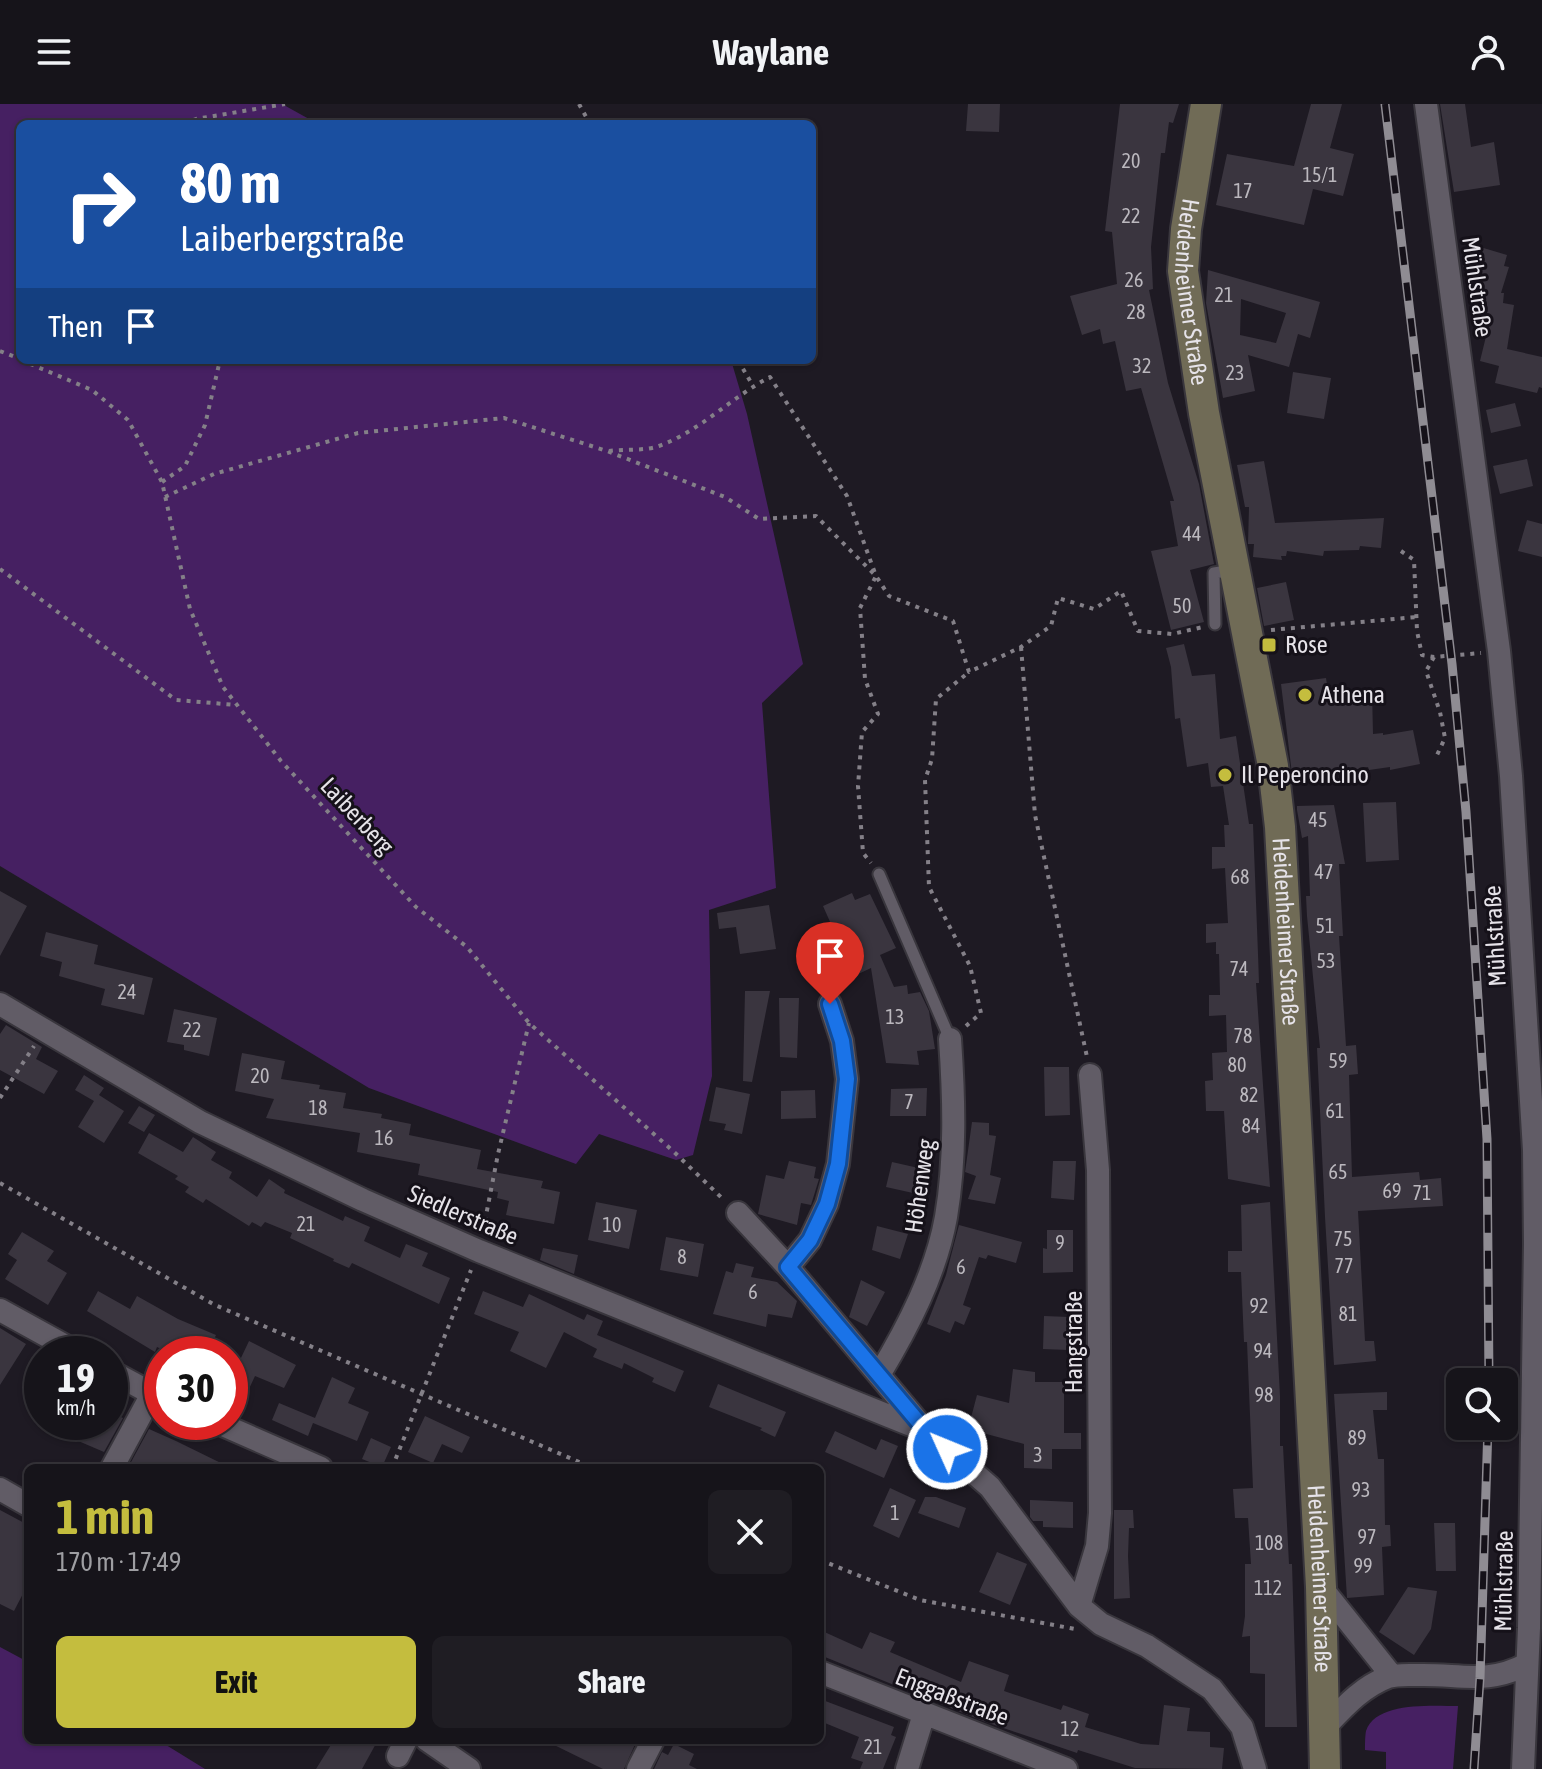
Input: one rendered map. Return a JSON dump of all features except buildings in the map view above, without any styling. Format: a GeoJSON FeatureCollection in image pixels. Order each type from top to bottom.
{"type":"FeatureCollection","features":[{"type":"Feature","properties":{"kind":"street","name":"Heidenheimer Straße"},"geometry":{"type":"LineString","coordinates":[[1206,104],[1186,229],[1183,271],[1204,413],[1273,766],[1280,827],[1321,1587],[1325,1769]]}},
{"type":"Feature","properties":{"kind":"street","name":"Mühlstraße"},"geometry":{"type":"LineString","coordinates":[[1426,104],[1499,651],[1511,776],[1534,1150],[1539,1244],[1535,1667],[1523,1769]]}},
{"type":"Feature","properties":{"kind":"street","name":"Siedlerstraße"},"geometry":{"type":"LineString","coordinates":[[0,1004],[200,1122],[363,1200],[479,1251],[926,1431]]}},
{"type":"Feature","properties":{"kind":"street"},"geometry":{"type":"LineString","coordinates":[[788,1267],[810,1240],[827,1204],[838,1164],[847,1079],[842,1041],[830,1004]]}},
{"type":"Feature","properties":{"kind":"street","name":"Höhenweg"},"geometry":{"type":"LineString","coordinates":[[879,1375],[903,1336],[929,1274],[946,1219],[955,1106],[950,1039]]}},
{"type":"Feature","properties":{"kind":"street","name":"Hangstraße"},"geometry":{"type":"LineString","coordinates":[[1079,1606],[1097,1546],[1100,1513],[1098,1170],[1090,1075]]}},
{"type":"Feature","properties":{"kind":"street"},"geometry":{"type":"LineString","coordinates":[[738,1213],[788,1267],[926,1431],[990,1487],[1079,1606],[1101,1624],[1147,1646],[1212,1689],[1242,1727],[1255,1769]]}},
{"type":"Feature","properties":{"kind":"street"},"geometry":{"type":"LineString","coordinates":[[0,1310],[47,1336]]}},
{"type":"Feature","properties":{"kind":"street"},"geometry":{"type":"LineString","coordinates":[[114,1464],[144,1417]]}},
{"type":"Feature","properties":{"kind":"street"},"geometry":{"type":"LineString","coordinates":[[248,1436],[310,1464]]}},
{"type":"Feature","properties":{"kind":"street"},"geometry":{"type":"LineString","coordinates":[[0,1489],[24,1503]]}},
{"type":"Feature","properties":{"kind":"street"},"geometry":{"type":"LineString","coordinates":[[1321,1587],[1392,1676]]}},
{"type":"Feature","properties":{"kind":"street"},"geometry":{"type":"LineString","coordinates":[[1326,1726],[1362,1690],[1392,1676],[1436,1674],[1480,1678],[1535,1667]]}},
{"type":"Feature","properties":{"kind":"street","name":"Enggaßstraße"},"geometry":{"type":"LineString","coordinates":[[824,1674],[1066,1769]]}},
{"type":"Feature","properties":{"kind":"street"},"geometry":{"type":"LineString","coordinates":[[907,1769],[924,1714]]}},
{"type":"Feature","properties":{"kind":"street"},"geometry":{"type":"LineString","coordinates":[[433,1744],[469,1769]]}},
{"type":"Feature","properties":{"kind":"street"},"geometry":{"type":"LineString","coordinates":[[638,1769],[651,1744]]}},
{"type":"Feature","properties":{"kind":"lane"},"geometry":{"type":"LineString","coordinates":[[1215,624],[1214,573],[1233,570]]}},
{"type":"Feature","properties":{"kind":"lane"},"geometry":{"type":"LineString","coordinates":[[879,874],[950,1039]]}},
{"type":"Feature","properties":{"kind":"path"},"geometry":{"type":"LineString","coordinates":[[194,120],[285,104]]}},
{"type":"Feature","properties":{"kind":"path","name":"Laiberberg"},"geometry":{"type":"LineString","coordinates":[[30,364],[92,390],[128,420],[162,482],[190,609],[223,687],[281,761],[416,907],[467,947],[529,1023],[738,1213]]}},
{"type":"Feature","properties":{"kind":"path"},"geometry":{"type":"LineString","coordinates":[[162,482],[185,466],[205,425],[219,364]]}},
{"type":"Feature","properties":{"kind":"path"},"geometry":{"type":"LineString","coordinates":[[740,364],[753,386]]}},
{"type":"Feature","properties":{"kind":"path"},"geometry":{"type":"LineString","coordinates":[[607,451],[657,447],[695,427],[770,377],[847,496],[876,576],[860,608],[865,679],[878,714],[862,732],[858,786],[863,853],[879,874]]}},
{"type":"Feature","properties":{"kind":"path"},"geometry":{"type":"LineString","coordinates":[[165,497],[214,474],[358,433],[504,418],[607,451],[725,497],[759,519],[816,516],[876,576],[889,596],[953,621],[969,672]]}},
{"type":"Feature","properties":{"kind":"path"},"geometry":{"type":"LineString","coordinates":[[1401,551],[1414,560],[1422,655],[1434,657],[1499,651]]}},
{"type":"Feature","properties":{"kind":"path"},"geometry":{"type":"LineString","coordinates":[[0,569],[176,700],[237,705]]}},
{"type":"Feature","properties":{"kind":"path"},"geometry":{"type":"LineString","coordinates":[[981,1013],[970,966],[929,887],[925,780],[932,759],[936,699],[969,672],[1021,647],[1051,626],[1058,598],[1094,609],[1121,591],[1138,631],[1172,634],[1215,624]]}},
{"type":"Feature","properties":{"kind":"path"},"geometry":{"type":"LineString","coordinates":[[1283,629],[1417,617]]}},
{"type":"Feature","properties":{"kind":"path"},"geometry":{"type":"LineString","coordinates":[[1021,647],[1035,815],[1090,1075]]}},
{"type":"Feature","properties":{"kind":"path"},"geometry":{"type":"LineString","coordinates":[[1434,657],[1426,671],[1445,738],[1437,755]]}},
{"type":"Feature","properties":{"kind":"path"},"geometry":{"type":"LineString","coordinates":[[394,1464],[479,1251],[529,1023]]}},
{"type":"Feature","properties":{"kind":"path"},"geometry":{"type":"LineString","coordinates":[[0,1098],[44,1030]]}},
{"type":"Feature","properties":{"kind":"path"},"geometry":{"type":"LineString","coordinates":[[0,1183],[215,1305],[584,1464]]}},
{"type":"Feature","properties":{"kind":"path"},"geometry":{"type":"LineString","coordinates":[[824,1562],[920,1600],[1071,1630],[1101,1624]]}},
{"type":"Feature","properties":{"kind":"shaded area"},"geometry":{"type":"Polygon","coordinates":[[[0,104],[282,104],[311,120],[16,120],[16,364],[732,364],[747,414],[803,664],[762,703],[776,888],[709,910],[712,1076],[693,1155],[676,1160],[599,1134],[576,1164],[369,1088],[0,866],[0,104]]]}},
{"type":"Feature","properties":{"kind":"shaded area"},"geometry":{"type":"Polygon","coordinates":[[[0,1647],[24,1660],[24,1744],[164,1744],[205,1769],[0,1769],[0,1647]]]}},
{"type":"Feature","properties":{"kind":"shaded area"},"geometry":{"type":"Polygon","coordinates":[[[1458,1706],[1453,1769],[1386,1769],[1386,1752],[1365,1750],[1366,1731],[1381,1714],[1406,1707],[1458,1706]]]}},
{"type":"Feature","properties":{"kind":"railway"},"geometry":{"type":"LineString","coordinates":[[1385,104],[1452,664],[1466,812],[1487,1139],[1489,1368]]}},
{"type":"Feature","properties":{"kind":"railway"},"geometry":{"type":"LineString","coordinates":[[1474,1769],[1488,1440]]}},
{"type":"Feature","properties":{"kind":"place","name":"Rose"},"geometry":{"type":"Point","coordinates":[1269,645]}},
{"type":"Feature","properties":{"kind":"place","name":"Athena"},"geometry":{"type":"Point","coordinates":[1305,695]}},
{"type":"Feature","properties":{"kind":"place","name":"Il Peperoncino"},"geometry":{"type":"Point","coordinates":[1225,775]}},
{"type":"Feature","properties":{"kind":"route"},"geometry":{"type":"LineString","coordinates":[[830,1004],[842,1041],[847,1079],[838,1164],[827,1204],[810,1240],[788,1267],[926,1431],[947,1449]]}}]}
